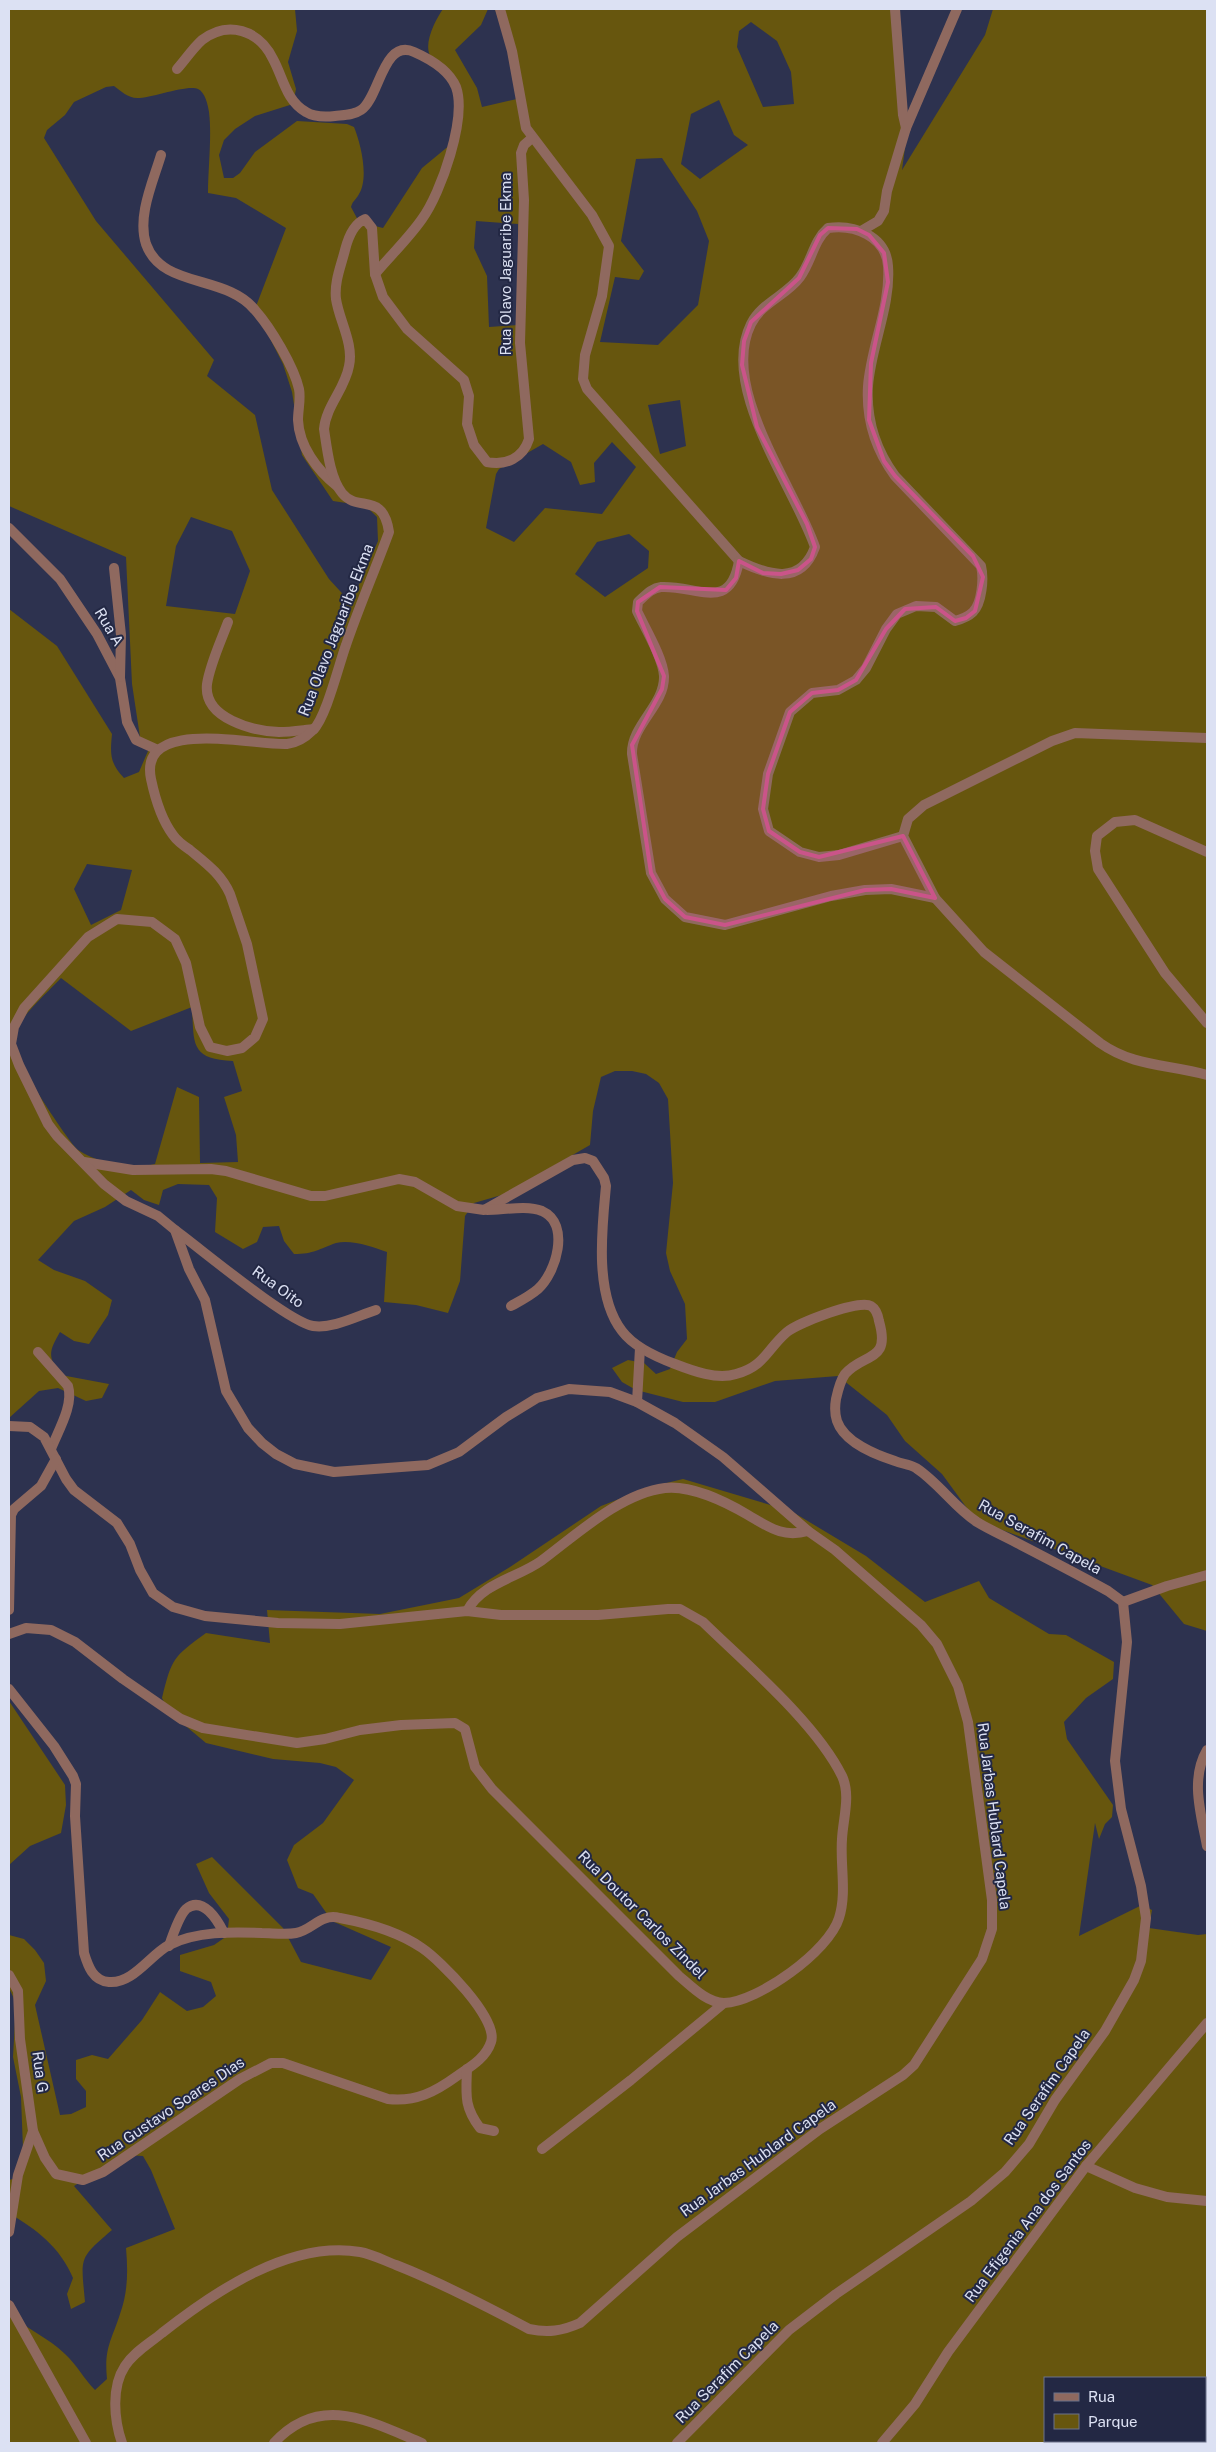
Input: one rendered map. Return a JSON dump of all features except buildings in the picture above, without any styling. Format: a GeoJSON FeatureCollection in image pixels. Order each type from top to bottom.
{"type":"FeatureCollection","features":[{"type":"Feature","properties":{"kind":"street"},"geometry":{"type":"LineString","coordinates":[[500,9],[516,67],[524,121],[532,138],[592,215],[610,246],[602,296],[585,355],[583,379],[587,389],[739,561],[763,573],[781,574],[798,570],[811,559],[815,547],[807,524],[757,427],[742,365],[744,341],[751,322],[764,308],[799,278],[809,262],[820,235],[828,228],[836,226],[861,231],[876,241],[888,264],[888,282],[871,363],[868,388],[869,420],[884,461],[895,476],[936,518],[962,550],[973,556],[981,566],[984,577],[975,611],[966,618],[955,621],[936,607],[916,606],[905,609],[897,614],[886,629],[866,668],[856,680],[838,690],[812,693],[790,712],[768,774],[763,809],[770,831],[800,852],[819,857],[839,854],[903,836]]}},
{"type":"Feature","properties":{"kind":"street"},"geometry":{"type":"LineString","coordinates":[[895,9],[903,115],[906,128]]}},
{"type":"Feature","properties":{"kind":"street"},"geometry":{"type":"LineString","coordinates":[[861,231],[878,221],[884,211],[887,191],[906,128],[957,9]]}},
{"type":"Feature","properties":{"kind":"street"},"geometry":{"type":"LineString","coordinates":[[177,69],[202,41],[216,32],[231,28],[248,32],[261,41],[273,57],[291,100],[306,113],[326,117],[352,114],[362,110],[372,97],[389,59],[400,51],[410,50],[429,58],[448,74],[456,86],[459,100],[458,116],[445,175],[422,219],[375,274]]}},
{"type":"Feature","properties":{"kind":"street","name":"Rua Olavo Jaguaribe Ekma"},"geometry":{"type":"LineString","coordinates":[[158,750],[180,740],[208,738],[289,744],[302,739],[315,728],[323,712],[346,644],[389,532],[387,519],[381,510],[344,496],[337,486],[324,430],[325,420],[346,378],[350,364],[350,351],[336,297],[338,276],[346,244],[355,226],[365,219],[372,228],[375,274],[383,297],[402,324],[444,365],[464,380],[469,396],[467,424],[474,445],[487,462],[497,464],[514,459],[526,450],[529,439],[520,343],[524,208],[521,153],[524,145],[532,138]]}},
{"type":"Feature","properties":{"kind":"street"},"geometry":{"type":"LineString","coordinates":[[161,155],[144,217],[146,242],[154,259],[168,272],[212,283],[244,300],[255,309],[280,348],[297,384],[299,399],[298,420],[301,436],[308,453],[323,474],[337,486]]}},
{"type":"Feature","properties":{"kind":"street","name":"Rua A"},"geometry":{"type":"LineString","coordinates":[[9,528],[60,579],[97,634],[120,678],[127,722],[136,740],[158,750]]}},
{"type":"Feature","properties":{"kind":"street"},"geometry":{"type":"LineString","coordinates":[[739,561],[736,578],[726,590],[716,593],[660,587],[650,591],[638,602],[637,611],[664,676],[662,690],[635,736],[632,754],[651,873],[665,899],[685,917],[725,925],[831,896],[865,890],[891,889],[935,898]]}},
{"type":"Feature","properties":{"kind":"street"},"geometry":{"type":"LineString","coordinates":[[114,568],[121,635],[120,678]]}},
{"type":"Feature","properties":{"kind":"street"},"geometry":{"type":"LineString","coordinates":[[228,622],[208,684],[208,695],[215,708],[223,716],[254,729],[281,732],[315,728]]}},
{"type":"Feature","properties":{"kind":"street"},"geometry":{"type":"LineString","coordinates":[[1207,738],[1075,733],[1052,740],[924,805],[908,818],[903,836],[935,898],[984,952],[1116,1055],[1146,1064],[1183,1068],[1207,1075]]}},
{"type":"Feature","properties":{"kind":"street"},"geometry":{"type":"LineString","coordinates":[[158,750],[151,761],[150,774],[155,800],[173,836],[215,871],[224,881],[246,944],[263,1019],[255,1037],[242,1048],[227,1050],[210,1047],[200,1027],[186,963],[176,939],[152,922],[117,919],[88,937],[24,1008],[14,1027],[11,1044],[19,1065],[48,1124],[56,1136],[84,1162],[134,1170],[211,1169],[310,1196],[325,1196],[399,1179],[407,1180],[457,1206],[484,1210],[541,1211],[551,1217],[558,1232],[556,1260],[548,1276],[538,1289],[511,1306]]}},
{"type":"Feature","properties":{"kind":"street"},"geometry":{"type":"LineString","coordinates":[[1207,852],[1135,820],[1115,822],[1097,836],[1095,851],[1098,869],[1165,973],[1207,1023]]}},
{"type":"Feature","properties":{"kind":"street"},"geometry":{"type":"LineString","coordinates":[[484,1210],[574,1160],[585,1158],[593,1161],[604,1178],[606,1186],[603,1240],[604,1286],[608,1302],[622,1332],[640,1348],[637,1402]]}},
{"type":"Feature","properties":{"kind":"street","name":"Rua Oito"},"geometry":{"type":"LineString","coordinates":[[84,1162],[126,1201],[158,1216],[300,1322],[312,1326],[326,1326],[376,1310]]}},
{"type":"Feature","properties":{"kind":"street","name":"Rua Jarbas Hublard Capela"},"geometry":{"type":"LineString","coordinates":[[122,2443],[116,2418],[119,2381],[125,2366],[138,2352],[216,2294],[259,2270],[318,2252],[362,2252],[408,2270],[529,2329],[551,2332],[580,2323],[677,2237],[820,2129],[903,2075],[914,2065],[982,1959],[992,1929],[992,1900],[968,1722],[949,1665],[937,1644],[921,1625],[835,1550],[808,1531],[723,1458],[675,1423],[637,1402],[610,1392],[569,1389],[538,1398],[506,1417],[459,1452],[428,1465],[334,1472],[295,1464],[276,1454],[262,1443],[248,1428],[231,1402],[226,1391],[205,1300],[188,1269],[176,1230]]}},
{"type":"Feature","properties":{"kind":"street","name":"Rua Serafim Capela"},"geometry":{"type":"LineString","coordinates":[[640,1348],[685,1368],[717,1376],[735,1374],[767,1357],[777,1342],[788,1331],[816,1317],[864,1304],[876,1310],[882,1331],[882,1345],[870,1359],[849,1370],[843,1378],[835,1405],[837,1421],[843,1431],[859,1444],[917,1469],[976,1522],[1108,1590],[1123,1602],[1128,1642],[1115,1746],[1115,1761],[1121,1810],[1146,1918],[1141,1961],[1134,1980],[1105,2031],[1055,2100],[1028,2144],[1005,2172],[971,2201],[836,2294],[789,2330],[677,2443]]}},
{"type":"Feature","properties":{"kind":"street"},"geometry":{"type":"LineString","coordinates":[[38,1352],[68,1386],[70,1391],[66,1409],[51,1449]]}},
{"type":"Feature","properties":{"kind":"street"},"geometry":{"type":"LineString","coordinates":[[13,1425],[30,1428],[44,1437],[74,1490],[117,1523],[130,1544],[140,1570],[153,1593],[173,1607],[206,1616],[278,1624],[340,1624],[467,1611],[501,1615],[598,1615],[668,1608],[680,1609],[702,1622],[803,1722],[842,1776],[846,1802],[842,1840],[842,1902],[838,1920],[830,1936],[802,1963],[774,1984],[753,1995],[724,2003],[631,2080],[542,2149]]}},
{"type":"Feature","properties":{"kind":"street"},"geometry":{"type":"LineString","coordinates":[[9,1610],[11,1515],[14,1509],[41,1486],[56,1459]]}},
{"type":"Feature","properties":{"kind":"street"},"geometry":{"type":"LineString","coordinates":[[467,1611],[472,1603],[486,1590],[538,1563],[611,1510],[632,1498],[666,1488],[698,1493],[728,1503],[768,1527],[788,1535],[808,1531]]}},
{"type":"Feature","properties":{"kind":"street"},"geometry":{"type":"LineString","coordinates":[[1123,1602],[1166,1586],[1207,1575]]}},
{"type":"Feature","properties":{"kind":"street","name":"Rua Doutor Carlos Zindel"},"geometry":{"type":"LineString","coordinates":[[9,1634],[26,1628],[51,1630],[75,1642],[181,1719],[204,1728],[297,1743],[325,1739],[360,1730],[401,1725],[455,1723],[465,1729],[475,1767],[492,1790],[679,1976],[713,2001],[724,2003]]}},
{"type":"Feature","properties":{"kind":"street"},"geometry":{"type":"LineString","coordinates":[[9,1689],[54,1746],[76,1784],[75,1816],[84,1944],[88,1966],[96,1978],[111,1983],[136,1972],[169,1946],[200,1935],[224,1933],[215,1917],[206,1908],[192,1906],[185,1910],[169,1946]]}},
{"type":"Feature","properties":{"kind":"street"},"geometry":{"type":"LineString","coordinates":[[1207,1750],[1202,1759],[1197,1788],[1207,1846]]}},
{"type":"Feature","properties":{"kind":"street","name":"Rua Gustavo Soares Dias"},"geometry":{"type":"LineString","coordinates":[[33,2131],[45,2158],[56,2174],[83,2180],[103,2172],[240,2079],[270,2064],[283,2063],[388,2098],[404,2100],[423,2096],[467,2069],[485,2053],[491,2043],[491,2028],[470,1997],[444,1967],[422,1948],[394,1934],[337,1917],[320,1919],[300,1932],[224,1933]]}},
{"type":"Feature","properties":{"kind":"street","name":"Rua G"},"geometry":{"type":"LineString","coordinates":[[9,1975],[18,1991],[20,2039],[33,2131],[18,2175],[9,2232]]}},
{"type":"Feature","properties":{"kind":"street","name":"Rua Efigenia Ana dos Santos"},"geometry":{"type":"LineString","coordinates":[[882,2443],[915,2404],[948,2352],[1086,2166],[1207,2023]]}},
{"type":"Feature","properties":{"kind":"street"},"geometry":{"type":"LineString","coordinates":[[467,2069],[466,2101],[469,2110],[480,2128],[494,2131]]}},
{"type":"Feature","properties":{"kind":"street"},"geometry":{"type":"LineString","coordinates":[[1086,2166],[1135,2188],[1167,2197],[1207,2202]]}},
{"type":"Feature","properties":{"kind":"street"},"geometry":{"type":"LineString","coordinates":[[9,2305],[86,2443]]}},
{"type":"Feature","properties":{"kind":"street"},"geometry":{"type":"LineString","coordinates":[[274,2443],[284,2432],[299,2423],[326,2414],[363,2419],[422,2443]]}},
{"type":"Feature","properties":{"kind":"highlighted area"},"geometry":{"type":"Polygon","coordinates":[[[828,228],[857,229],[869,235],[884,253],[888,282],[871,363],[869,420],[884,461],[895,476],[973,556],[983,577],[975,611],[966,618],[955,621],[936,607],[905,609],[886,629],[856,680],[838,690],[812,693],[790,712],[768,774],[763,809],[769,831],[800,852],[819,857],[903,836],[935,898],[891,889],[865,890],[725,925],[685,917],[665,899],[651,873],[632,745],[662,689],[664,676],[637,611],[638,602],[660,587],[726,590],[736,578],[739,561],[763,573],[781,574],[798,570],[811,559],[815,547],[807,524],[757,427],[742,365],[744,341],[751,322],[799,278],[820,235],[828,228]]]}},
{"type":"Feature","properties":{"kind":"green space"},"geometry":{"type":"Polygon","coordinates":[[[9,9],[295,9],[297,31],[288,62],[296,89],[293,104],[255,116],[235,129],[224,140],[219,155],[224,178],[233,178],[240,173],[255,152],[297,121],[347,124],[354,127],[357,134],[364,170],[362,187],[351,207],[359,222],[383,228],[422,168],[456,140],[457,86],[434,61],[428,48],[432,30],[443,9],[488,9],[481,25],[455,50],[477,88],[482,107],[517,99],[507,46],[495,9],[898,9],[908,125],[902,170],[985,35],[993,9],[1207,9],[1207,1631],[1184,1624],[1152,1585],[986,1524],[972,1515],[942,1474],[905,1441],[887,1415],[838,1376],[775,1381],[715,1402],[683,1402],[636,1390],[622,1382],[612,1368],[628,1360],[644,1363],[656,1374],[670,1369],[677,1352],[687,1339],[685,1304],[670,1271],[666,1253],[673,1183],[668,1099],[659,1083],[646,1074],[632,1071],[615,1071],[601,1077],[593,1111],[590,1145],[505,1194],[474,1203],[465,1216],[460,1281],[448,1313],[416,1305],[384,1302],[387,1252],[375,1248],[362,1244],[342,1242],[312,1252],[294,1254],[284,1241],[279,1226],[263,1227],[257,1242],[243,1249],[215,1232],[217,1198],[209,1185],[178,1184],[163,1190],[159,1205],[144,1200],[131,1190],[105,1207],[74,1221],[38,1260],[54,1270],[85,1281],[112,1300],[108,1315],[89,1344],[74,1341],[60,1332],[51,1354],[53,1363],[61,1375],[109,1384],[102,1398],[86,1401],[58,1388],[39,1391],[9,1418],[9,609],[57,646],[112,734],[112,758],[116,768],[124,778],[139,772],[151,744],[140,737],[132,684],[126,557],[9,506],[9,9]],[[751,22],[739,31],[737,47],[763,107],[794,104],[791,72],[777,41],[751,22]],[[114,86],[106,87],[74,102],[65,115],[47,130],[44,138],[96,221],[214,360],[207,376],[255,415],[272,490],[329,579],[351,603],[378,541],[377,517],[366,506],[333,501],[302,455],[292,392],[283,364],[255,309],[286,228],[236,198],[208,193],[210,122],[207,102],[198,89],[186,88],[134,98],[114,86]],[[719,100],[691,114],[681,164],[700,179],[748,145],[734,135],[719,100]],[[662,158],[636,159],[621,241],[644,271],[639,280],[615,277],[600,342],[658,345],[698,305],[709,241],[697,211],[662,158]],[[476,221],[474,248],[487,276],[489,327],[518,325],[518,224],[476,221]],[[680,400],[648,405],[660,454],[686,446],[680,400]],[[612,442],[594,463],[595,482],[580,485],[571,462],[543,444],[499,469],[496,474],[486,528],[514,542],[545,508],[602,514],[636,467],[612,442]],[[191,517],[176,546],[166,606],[235,614],[250,571],[232,531],[191,517]],[[629,534],[597,542],[575,574],[605,597],[648,568],[649,551],[629,534]],[[87,864],[74,889],[91,925],[121,910],[132,870],[87,864]],[[61,978],[28,1013],[17,1028],[15,1036],[17,1057],[36,1089],[78,1150],[95,1159],[125,1166],[155,1164],[177,1087],[199,1097],[200,1163],[238,1162],[236,1135],[224,1097],[242,1091],[233,1061],[209,1057],[197,1047],[193,1031],[192,1007],[131,1031],[61,978]]]}},
{"type":"Feature","properties":{"kind":"green space"},"geometry":{"type":"Polygon","coordinates":[[[683,1479],[791,1511],[866,1556],[925,1602],[979,1581],[989,1598],[1049,1634],[1066,1635],[1114,1662],[1113,1679],[1086,1698],[1064,1722],[1067,1739],[1113,1805],[1112,1817],[1105,1824],[1099,1839],[1095,1823],[1079,1936],[1142,1905],[1152,1910],[1149,1928],[1198,1935],[1207,1934],[1207,2443],[9,2443],[9,2313],[59,2348],[95,2390],[107,2379],[107,2352],[123,2306],[127,2273],[126,2248],[175,2229],[151,2170],[143,2156],[125,2155],[74,2186],[112,2230],[87,2254],[83,2267],[85,2302],[71,2309],[67,2294],[73,2278],[68,2267],[47,2240],[9,2213],[9,2180],[13,2179],[23,2149],[21,2097],[13,2057],[16,2003],[9,1988],[9,1935],[24,1939],[44,1963],[46,1981],[35,2005],[60,2115],[71,2114],[86,2107],[86,2091],[76,2079],[76,2060],[92,2055],[108,2059],[142,2020],[160,1992],[187,2011],[203,2007],[216,1996],[211,1982],[180,1971],[180,1955],[214,1945],[227,1936],[229,1919],[209,1893],[196,1864],[212,1857],[283,1928],[301,1962],[371,1980],[391,1947],[332,1921],[313,1894],[298,1888],[287,1860],[294,1845],[323,1823],[354,1780],[336,1767],[320,1763],[273,1759],[206,1743],[169,1712],[162,1698],[168,1674],[175,1660],[206,1633],[270,1643],[267,1610],[380,1614],[459,1598],[510,1567],[601,1506],[650,1487],[683,1479]]]}},
{"type":"Feature","properties":{"kind":"green space"},"geometry":{"type":"Polygon","coordinates":[[[9,1701],[65,1785],[66,1805],[61,1833],[30,1846],[9,1865],[9,1701]]]}}]}
